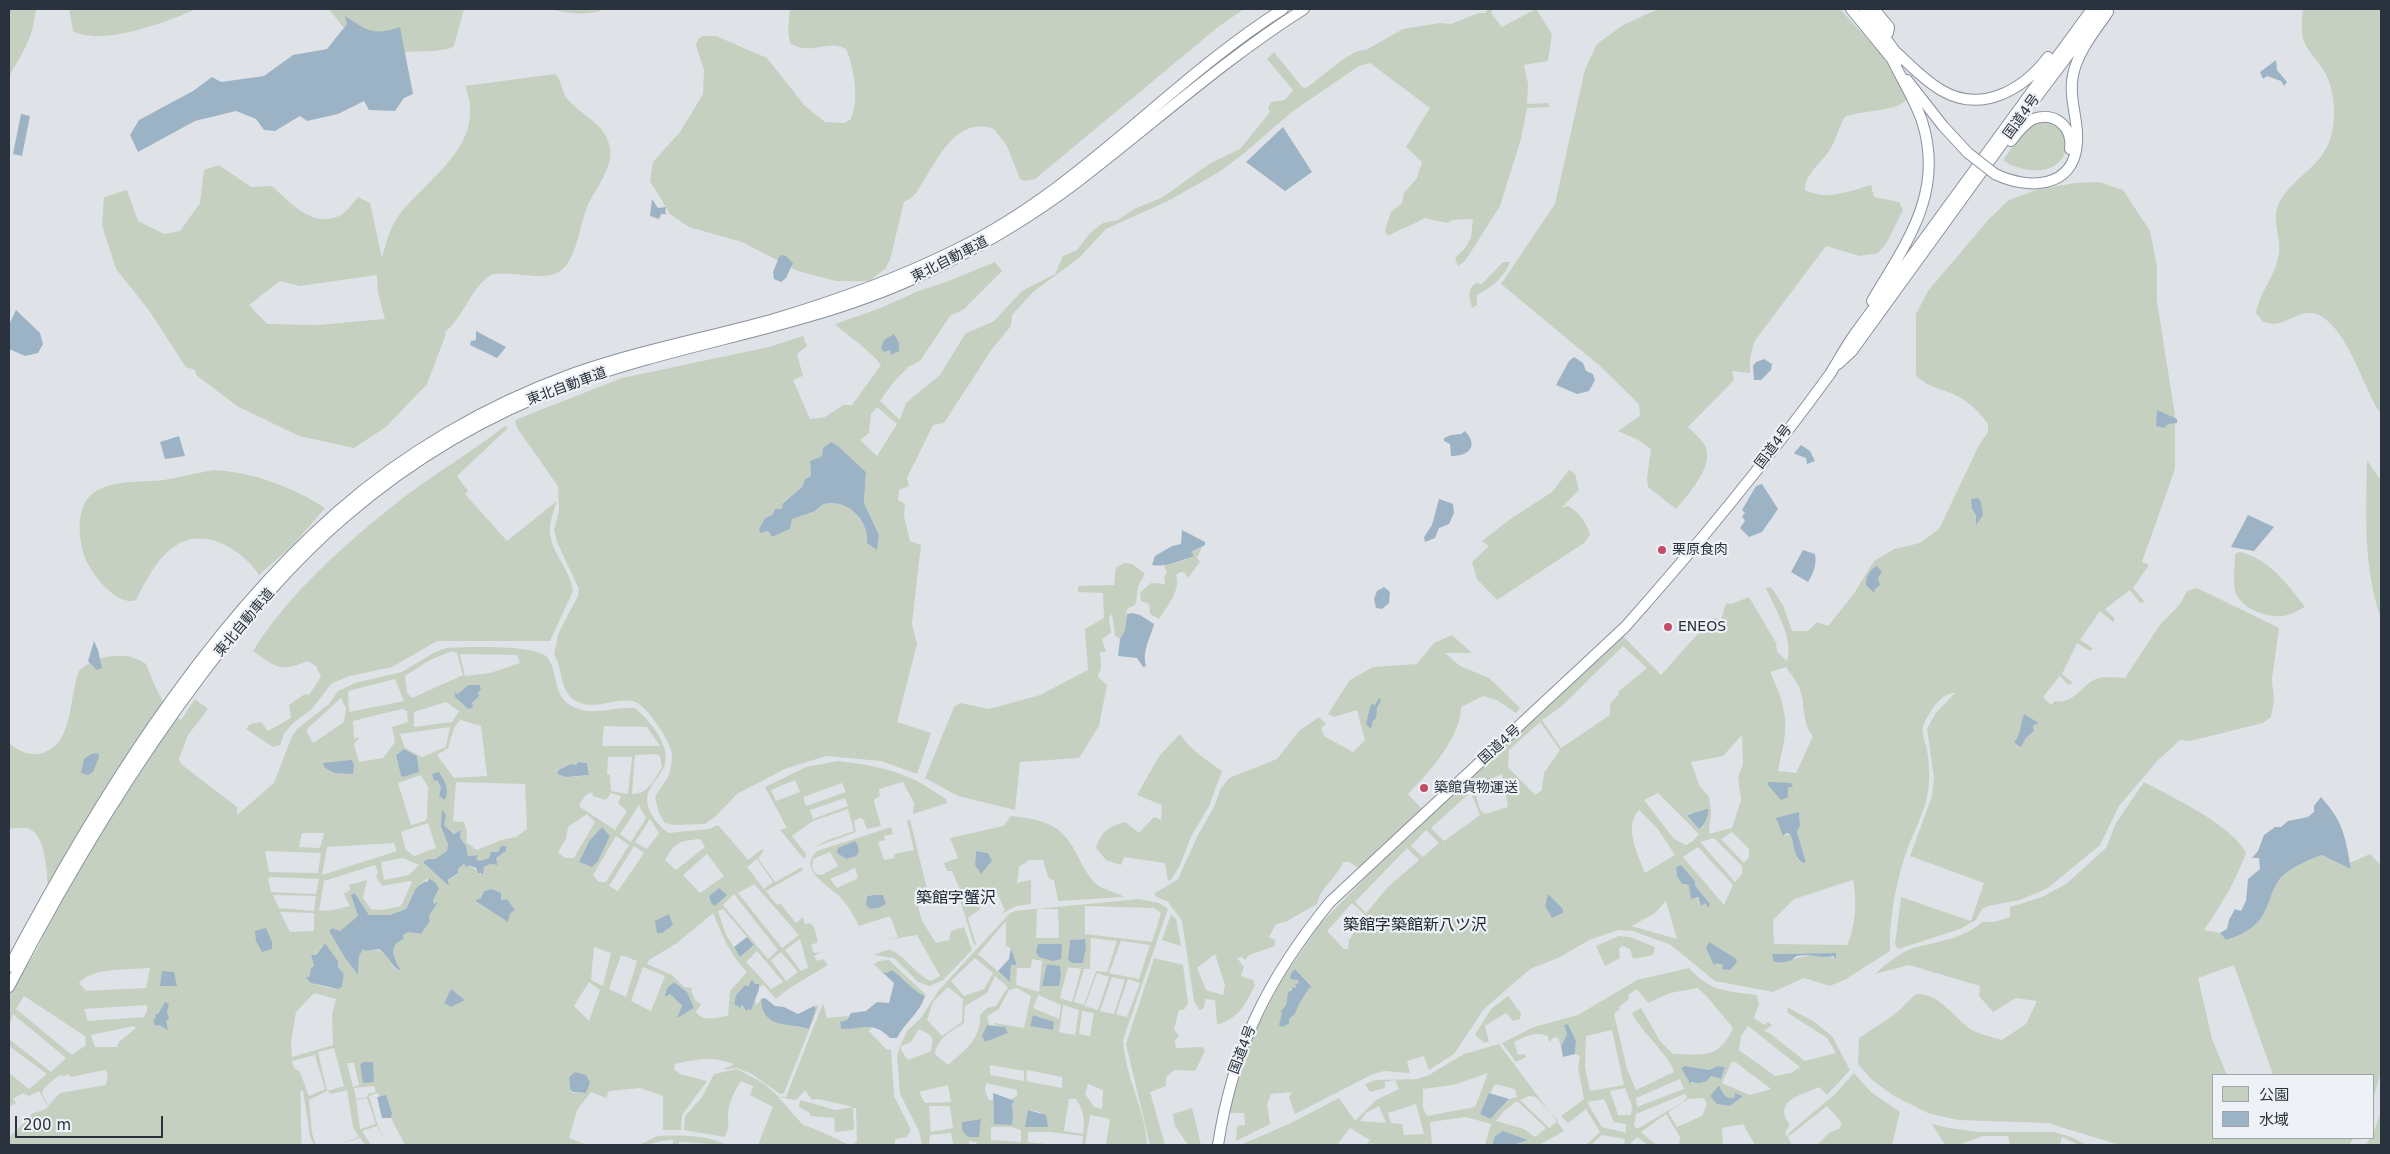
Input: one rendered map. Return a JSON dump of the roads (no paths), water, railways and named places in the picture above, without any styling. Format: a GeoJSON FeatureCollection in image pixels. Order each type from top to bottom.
{"type":"FeatureCollection","features":[{"type":"Feature","properties":{"kind":"highway","name":"東北自動車道"},"geometry":{"type":"LineString","coordinates":[[9,967],[94,817],[176,695],[220,638],[279,570],[308,539],[368,487],[457,427],[538,388],[616,360],[824,304],[875,286],[962,247],[995,228],[1067,179],[1238,41],[1283,9]]}},
{"type":"Feature","properties":{"kind":"highway","name":"東北自動車道"},"geometry":{"type":"LineString","coordinates":[[9,987],[101,822],[183,700],[261,601],[315,544],[374,493],[416,463],[462,434],[542,395],[618,368],[770,329],[826,312],[878,294],[965,254],[998,235],[1072,186],[1228,60],[1304,9]]}},
{"type":"Feature","properties":{"kind":"highway"},"geometry":{"type":"LineString","coordinates":[[1851,9],[1928,82],[1943,92],[1973,100],[2009,93],[2024,83],[2040,67],[2086,9]]}},
{"type":"Feature","properties":{"kind":"highway"},"geometry":{"type":"LineString","coordinates":[[1858,9],[1891,47]]}},
{"type":"Feature","properties":{"kind":"highway"},"geometry":{"type":"LineString","coordinates":[[1864,9],[1943,126],[1997,171],[2020,184],[2032,185],[2051,181],[2067,168],[2074,157],[2077,144],[2072,104],[2072,76],[2078,58],[2110,9]]}},
{"type":"Feature","properties":{"kind":"highway"},"geometry":{"type":"LineString","coordinates":[[1854,335],[1914,230],[1925,199],[1928,183],[1928,150],[1918,111],[1891,47],[1869,9]]}},
{"type":"Feature","properties":{"kind":"highway"},"geometry":{"type":"LineString","coordinates":[[1874,9],[1889,27],[1891,47]]}},
{"type":"Feature","properties":{"kind":"highway","name":"国道4号"},"geometry":{"type":"LineString","coordinates":[[1218,1145],[1226,1099],[1242,1046],[1266,995],[1304,934],[1330,902],[1625,627],[1700,542],[1833,368],[1854,335],[2092,9]]}},
{"type":"Feature","properties":{"kind":"highway","name":"国道4号"},"geometry":{"type":"LineString","coordinates":[[1833,368],[1852,351],[1994,154],[2102,9]]}},
{"type":"Feature","properties":{"kind":"highway"},"geometry":{"type":"LineString","coordinates":[[1994,154],[2005,148],[2022,127],[2042,117],[2050,117],[2060,121],[2067,128],[2070,136],[2070,152],[2066,160],[2053,173],[2043,178],[2027,179],[1997,171]]}},
{"type":"Feature","properties":{"kind":"water"},"geometry":{"type":"Polygon","coordinates":[[[345,16],[371,31],[391,30],[400,27],[413,94],[404,98],[395,111],[369,110],[364,101],[338,114],[307,121],[300,116],[275,131],[264,130],[256,119],[236,111],[195,121],[138,152],[130,135],[139,120],[193,91],[212,77],[221,82],[264,76],[293,55],[327,49],[347,24],[345,16]]]}},
{"type":"Feature","properties":{"kind":"water"},"geometry":{"type":"Polygon","coordinates":[[[2276,60],[2277,70],[2287,82],[2284,86],[2281,81],[2267,76],[2263,79],[2260,72],[2276,60]]]}},
{"type":"Feature","properties":{"kind":"water"},"geometry":{"type":"Polygon","coordinates":[[[21,114],[30,116],[22,156],[13,154],[21,114]]]}},
{"type":"Feature","properties":{"kind":"water"},"geometry":{"type":"Polygon","coordinates":[[[1283,127],[1312,172],[1285,191],[1246,162],[1283,127]]]}},
{"type":"Feature","properties":{"kind":"water"},"geometry":{"type":"Polygon","coordinates":[[[652,199],[658,208],[666,207],[665,212],[667,214],[661,214],[659,219],[650,216],[652,199]]]}},
{"type":"Feature","properties":{"kind":"water"},"geometry":{"type":"Polygon","coordinates":[[[780,255],[786,256],[793,263],[786,278],[781,282],[774,279],[773,272],[780,255]]]}},
{"type":"Feature","properties":{"kind":"water"},"geometry":{"type":"Polygon","coordinates":[[[16,310],[40,333],[43,344],[38,353],[25,356],[9,349],[9,325],[16,310]]]}},
{"type":"Feature","properties":{"kind":"water"},"geometry":{"type":"Polygon","coordinates":[[[476,331],[506,347],[497,358],[470,345],[471,341],[476,340],[476,331]]]}},
{"type":"Feature","properties":{"kind":"water"},"geometry":{"type":"Polygon","coordinates":[[[894,334],[899,343],[899,351],[891,355],[890,350],[884,352],[881,348],[884,340],[894,334]]]}},
{"type":"Feature","properties":{"kind":"water"},"geometry":{"type":"Polygon","coordinates":[[[1574,357],[1583,363],[1586,371],[1593,374],[1595,380],[1589,391],[1577,394],[1556,385],[1569,361],[1574,357]]]}},
{"type":"Feature","properties":{"kind":"water"},"geometry":{"type":"Polygon","coordinates":[[[1764,359],[1772,364],[1771,370],[1761,380],[1754,380],[1753,366],[1756,362],[1764,359]]]}},
{"type":"Feature","properties":{"kind":"water"},"geometry":{"type":"Polygon","coordinates":[[[2157,410],[2177,419],[2177,423],[2168,424],[2164,428],[2156,426],[2157,410]]]}},
{"type":"Feature","properties":{"kind":"water"},"geometry":{"type":"Polygon","coordinates":[[[1465,431],[1471,441],[1470,449],[1463,454],[1451,456],[1450,444],[1444,441],[1444,438],[1461,434],[1465,431]]]}},
{"type":"Feature","properties":{"kind":"water"},"geometry":{"type":"Polygon","coordinates":[[[179,436],[185,456],[165,459],[160,442],[179,436]]]}},
{"type":"Feature","properties":{"kind":"water"},"geometry":{"type":"Polygon","coordinates":[[[831,442],[838,446],[866,472],[864,503],[879,535],[877,550],[867,543],[867,535],[861,519],[849,508],[841,504],[824,504],[815,511],[792,519],[790,529],[772,537],[768,531],[760,533],[759,529],[765,518],[772,515],[775,509],[782,509],[783,503],[802,487],[805,479],[811,476],[810,461],[822,456],[823,448],[831,442]]]}},
{"type":"Feature","properties":{"kind":"water"},"geometry":{"type":"Polygon","coordinates":[[[1801,445],[1810,451],[1815,461],[1807,464],[1806,458],[1794,453],[1801,445]]]}},
{"type":"Feature","properties":{"kind":"water"},"geometry":{"type":"Polygon","coordinates":[[[1762,484],[1778,509],[1762,532],[1749,537],[1740,528],[1745,521],[1742,516],[1745,513],[1742,510],[1756,486],[1762,484]]]}},
{"type":"Feature","properties":{"kind":"water"},"geometry":{"type":"Polygon","coordinates":[[[1978,498],[1981,502],[1983,515],[1976,525],[1976,515],[1972,509],[1971,499],[1978,498]]]}},
{"type":"Feature","properties":{"kind":"water"},"geometry":{"type":"Polygon","coordinates":[[[1439,499],[1453,504],[1454,513],[1449,524],[1439,528],[1435,538],[1425,542],[1424,537],[1432,525],[1439,499]]]}},
{"type":"Feature","properties":{"kind":"water"},"geometry":{"type":"Polygon","coordinates":[[[2248,515],[2274,527],[2254,551],[2231,547],[2248,515]]]}},
{"type":"Feature","properties":{"kind":"water"},"geometry":{"type":"Polygon","coordinates":[[[1182,530],[1205,542],[1205,545],[1191,552],[1194,556],[1179,562],[1152,565],[1155,556],[1172,546],[1181,544],[1182,530]]]}},
{"type":"Feature","properties":{"kind":"water"},"geometry":{"type":"Polygon","coordinates":[[[1803,550],[1815,554],[1814,569],[1808,582],[1791,572],[1803,550]]]}},
{"type":"Feature","properties":{"kind":"water"},"geometry":{"type":"Polygon","coordinates":[[[1877,566],[1882,572],[1878,578],[1880,585],[1875,589],[1874,593],[1866,585],[1866,582],[1870,571],[1877,566]]]}},
{"type":"Feature","properties":{"kind":"water"},"geometry":{"type":"Polygon","coordinates":[[[1384,587],[1390,592],[1389,603],[1382,609],[1376,608],[1374,599],[1377,591],[1384,587]]]}},
{"type":"Feature","properties":{"kind":"water"},"geometry":{"type":"Polygon","coordinates":[[[1127,614],[1140,615],[1154,624],[1145,655],[1146,666],[1143,667],[1137,658],[1118,656],[1120,639],[1125,630],[1127,614]]]}},
{"type":"Feature","properties":{"kind":"water"},"geometry":{"type":"Polygon","coordinates":[[[94,641],[102,668],[97,670],[88,661],[94,641]]]}},
{"type":"Feature","properties":{"kind":"water"},"geometry":{"type":"Polygon","coordinates":[[[468,685],[480,685],[481,689],[478,693],[479,696],[472,703],[473,708],[468,709],[455,697],[454,692],[458,694],[468,685]]]}},
{"type":"Feature","properties":{"kind":"water"},"geometry":{"type":"Polygon","coordinates":[[[1379,698],[1381,700],[1371,729],[1366,724],[1371,704],[1375,705],[1379,698]]]}},
{"type":"Feature","properties":{"kind":"water"},"geometry":{"type":"Polygon","coordinates":[[[2024,714],[2039,723],[2033,726],[2034,731],[2026,738],[2021,747],[2014,742],[2018,736],[2024,714]]]}},
{"type":"Feature","properties":{"kind":"water"},"geometry":{"type":"Polygon","coordinates":[[[404,749],[417,756],[419,772],[404,777],[401,776],[396,755],[404,749]]]}},
{"type":"Feature","properties":{"kind":"water"},"geometry":{"type":"Polygon","coordinates":[[[98,753],[99,757],[93,772],[88,775],[81,773],[84,759],[91,754],[98,753]]]}},
{"type":"Feature","properties":{"kind":"water"},"geometry":{"type":"Polygon","coordinates":[[[352,760],[354,765],[353,774],[334,773],[324,767],[323,763],[352,760]]]}},
{"type":"Feature","properties":{"kind":"water"},"geometry":{"type":"Polygon","coordinates":[[[578,762],[587,763],[589,775],[567,777],[557,774],[558,770],[571,764],[576,765],[578,762]]]}},
{"type":"Feature","properties":{"kind":"water"},"geometry":{"type":"Polygon","coordinates":[[[439,772],[447,789],[445,800],[439,796],[441,787],[437,780],[434,781],[432,774],[439,772]]]}},
{"type":"Feature","properties":{"kind":"water"},"geometry":{"type":"Polygon","coordinates":[[[1768,782],[1791,783],[1793,787],[1788,787],[1788,797],[1781,800],[1768,785],[1768,782]]]}},
{"type":"Feature","properties":{"kind":"water"},"geometry":{"type":"Polygon","coordinates":[[[2321,797],[2335,815],[2342,830],[2351,869],[2322,855],[2299,865],[2287,872],[2279,880],[2258,922],[2238,936],[2226,940],[2220,933],[2227,929],[2235,909],[2241,911],[2246,901],[2248,879],[2260,869],[2259,858],[2252,858],[2258,851],[2264,835],[2275,827],[2281,827],[2288,821],[2308,817],[2314,812],[2314,806],[2321,797]]]}},
{"type":"Feature","properties":{"kind":"water"},"geometry":{"type":"Polygon","coordinates":[[[442,809],[446,815],[444,825],[454,834],[461,830],[460,838],[466,846],[468,856],[478,855],[476,859],[479,861],[489,858],[491,852],[498,852],[501,846],[506,846],[506,851],[496,858],[498,865],[490,864],[484,867],[483,876],[481,873],[478,873],[476,868],[469,865],[467,868],[464,864],[458,869],[458,873],[448,880],[449,886],[423,862],[428,859],[435,859],[447,851],[448,844],[441,827],[442,809]]]}},
{"type":"Feature","properties":{"kind":"water"},"geometry":{"type":"Polygon","coordinates":[[[1709,810],[1706,821],[1699,829],[1687,815],[1709,810]]]}},
{"type":"Feature","properties":{"kind":"water"},"geometry":{"type":"Polygon","coordinates":[[[1799,812],[1800,826],[1797,832],[1806,862],[1803,863],[1795,853],[1790,834],[1787,833],[1783,836],[1776,818],[1799,812]]]}},
{"type":"Feature","properties":{"kind":"water"},"geometry":{"type":"Polygon","coordinates":[[[602,827],[610,836],[598,861],[592,867],[579,862],[589,841],[602,827]]]}},
{"type":"Feature","properties":{"kind":"water"},"geometry":{"type":"Polygon","coordinates":[[[855,841],[859,852],[856,856],[846,859],[837,853],[838,848],[855,841]]]}},
{"type":"Feature","properties":{"kind":"water"},"geometry":{"type":"Polygon","coordinates":[[[976,851],[988,853],[992,861],[981,874],[975,865],[976,851]]]}},
{"type":"Feature","properties":{"kind":"water"},"geometry":{"type":"Polygon","coordinates":[[[1681,865],[1695,881],[1695,885],[1710,904],[1708,908],[1705,903],[1701,906],[1698,897],[1691,899],[1689,885],[1682,884],[1677,876],[1676,867],[1681,865]]]}},
{"type":"Feature","properties":{"kind":"water"},"geometry":{"type":"Polygon","coordinates":[[[429,878],[436,883],[439,889],[433,900],[434,904],[438,902],[429,916],[430,921],[421,934],[409,932],[403,935],[404,939],[395,945],[396,962],[401,971],[394,967],[379,949],[365,951],[363,949],[359,956],[358,975],[329,931],[332,928],[340,931],[358,916],[351,895],[354,893],[356,895],[369,915],[390,915],[406,909],[416,888],[428,881],[429,878]]]}},
{"type":"Feature","properties":{"kind":"water"},"geometry":{"type":"Polygon","coordinates":[[[719,888],[727,895],[715,906],[711,903],[709,896],[719,888]]]}},
{"type":"Feature","properties":{"kind":"water"},"geometry":{"type":"Polygon","coordinates":[[[492,889],[501,893],[501,900],[507,899],[515,910],[510,914],[508,922],[475,901],[481,898],[484,891],[492,889]]]}},
{"type":"Feature","properties":{"kind":"water"},"geometry":{"type":"Polygon","coordinates":[[[1548,894],[1563,909],[1563,913],[1552,918],[1545,906],[1548,894]]]}},
{"type":"Feature","properties":{"kind":"water"},"geometry":{"type":"Polygon","coordinates":[[[883,895],[886,904],[879,908],[870,909],[866,905],[867,896],[883,895]]]}},
{"type":"Feature","properties":{"kind":"water"},"geometry":{"type":"Polygon","coordinates":[[[669,914],[673,925],[662,933],[657,933],[655,921],[669,914]]]}},
{"type":"Feature","properties":{"kind":"water"},"geometry":{"type":"Polygon","coordinates":[[[266,928],[272,942],[272,949],[262,952],[256,941],[255,931],[266,928]]]}},
{"type":"Feature","properties":{"kind":"water"},"geometry":{"type":"Polygon","coordinates":[[[747,937],[754,945],[740,957],[734,947],[747,937]]]}},
{"type":"Feature","properties":{"kind":"water"},"geometry":{"type":"Polygon","coordinates":[[[1085,939],[1086,948],[1083,963],[1072,963],[1068,960],[1070,940],[1085,939]]]}},
{"type":"Feature","properties":{"kind":"water"},"geometry":{"type":"Polygon","coordinates":[[[1709,942],[1735,958],[1737,962],[1730,970],[1722,969],[1723,965],[1717,963],[1714,965],[1706,948],[1709,942]]]}},
{"type":"Feature","properties":{"kind":"water"},"geometry":{"type":"Polygon","coordinates":[[[325,943],[338,961],[338,967],[344,974],[342,987],[338,989],[311,983],[305,977],[309,977],[311,968],[314,966],[311,955],[316,955],[325,943]]]}},
{"type":"Feature","properties":{"kind":"water"},"geometry":{"type":"Polygon","coordinates":[[[1038,944],[1062,944],[1061,959],[1053,961],[1039,957],[1036,952],[1038,944]]]}},
{"type":"Feature","properties":{"kind":"water"},"geometry":{"type":"Polygon","coordinates":[[[1011,948],[1017,965],[1011,965],[1010,982],[998,971],[1009,959],[1011,948]]]}},
{"type":"Feature","properties":{"kind":"water"},"geometry":{"type":"Polygon","coordinates":[[[1836,953],[1836,959],[1833,956],[1802,955],[1796,956],[1790,961],[1780,962],[1774,962],[1772,954],[1836,953]]]}},
{"type":"Feature","properties":{"kind":"water"},"geometry":{"type":"Polygon","coordinates":[[[1047,964],[1060,966],[1059,986],[1042,986],[1047,964]]]}},
{"type":"Feature","properties":{"kind":"water"},"geometry":{"type":"Polygon","coordinates":[[[1295,969],[1314,989],[1310,987],[1295,1014],[1289,1019],[1289,1024],[1282,1027],[1279,1025],[1282,1013],[1280,1012],[1286,1005],[1288,992],[1292,990],[1292,987],[1296,988],[1295,984],[1299,983],[1298,980],[1290,979],[1291,973],[1295,969]]]}},
{"type":"Feature","properties":{"kind":"water"},"geometry":{"type":"Polygon","coordinates":[[[892,970],[916,991],[925,996],[920,1007],[897,1038],[890,1038],[878,1029],[867,1027],[841,1029],[840,1022],[847,1020],[851,1013],[866,1011],[877,1002],[889,1003],[894,983],[882,972],[886,973],[892,970]]]}},
{"type":"Feature","properties":{"kind":"water"},"geometry":{"type":"Polygon","coordinates":[[[162,971],[174,972],[177,986],[160,986],[162,971]]]}},
{"type":"Feature","properties":{"kind":"water"},"geometry":{"type":"Polygon","coordinates":[[[752,980],[755,984],[759,984],[759,989],[751,1011],[749,1009],[746,1011],[742,1005],[740,1008],[734,1004],[736,995],[745,985],[748,986],[752,980]]]}},
{"type":"Feature","properties":{"kind":"water"},"geometry":{"type":"Polygon","coordinates":[[[674,982],[687,992],[694,1008],[677,1018],[682,1006],[670,994],[666,997],[665,995],[667,988],[674,982]]]}},
{"type":"Feature","properties":{"kind":"water"},"geometry":{"type":"Polygon","coordinates":[[[451,989],[465,1000],[451,1007],[444,1003],[451,989]]]}},
{"type":"Feature","properties":{"kind":"water"},"geometry":{"type":"Polygon","coordinates":[[[765,998],[775,1006],[784,1007],[798,1014],[814,1006],[816,1009],[809,1029],[771,1020],[766,1016],[763,1009],[761,999],[765,998]]]}},
{"type":"Feature","properties":{"kind":"water"},"geometry":{"type":"Polygon","coordinates":[[[165,1002],[169,1004],[167,1012],[169,1018],[166,1021],[168,1030],[159,1025],[155,1026],[153,1020],[156,1018],[155,1014],[158,1014],[165,1002]]]}},
{"type":"Feature","properties":{"kind":"water"},"geometry":{"type":"Polygon","coordinates":[[[1033,1015],[1054,1022],[1053,1030],[1030,1026],[1033,1015]]]}},
{"type":"Feature","properties":{"kind":"water"},"geometry":{"type":"Polygon","coordinates":[[[1568,1024],[1576,1041],[1575,1054],[1563,1057],[1561,1046],[1567,1034],[1564,1025],[1568,1024]]]}},
{"type":"Feature","properties":{"kind":"water"},"geometry":{"type":"Polygon","coordinates":[[[987,1025],[1005,1027],[1008,1033],[985,1042],[982,1036],[987,1025]]]}},
{"type":"Feature","properties":{"kind":"water"},"geometry":{"type":"Polygon","coordinates":[[[363,1062],[373,1062],[374,1082],[363,1083],[360,1065],[363,1062]]]}},
{"type":"Feature","properties":{"kind":"water"},"geometry":{"type":"Polygon","coordinates":[[[1685,1066],[1709,1070],[1718,1066],[1725,1067],[1721,1079],[1711,1076],[1707,1081],[1700,1083],[1691,1082],[1691,1085],[1681,1068],[1685,1066]]]}},
{"type":"Feature","properties":{"kind":"water"},"geometry":{"type":"Polygon","coordinates":[[[575,1072],[586,1075],[590,1082],[586,1093],[573,1092],[570,1089],[569,1077],[575,1072]]]}},
{"type":"Feature","properties":{"kind":"water"},"geometry":{"type":"Polygon","coordinates":[[[1719,1085],[1728,1097],[1734,1098],[1735,1093],[1743,1096],[1730,1106],[1717,1104],[1710,1096],[1719,1085]]]}},
{"type":"Feature","properties":{"kind":"water"},"geometry":{"type":"Polygon","coordinates":[[[993,1093],[1015,1101],[1012,1104],[1012,1125],[994,1124],[993,1093]]]}},
{"type":"Feature","properties":{"kind":"water"},"geometry":{"type":"Polygon","coordinates":[[[1489,1093],[1509,1099],[1490,1119],[1480,1114],[1489,1093]]]}},
{"type":"Feature","properties":{"kind":"water"},"geometry":{"type":"Polygon","coordinates":[[[386,1095],[392,1113],[391,1118],[382,1118],[377,1097],[386,1095]]]}},
{"type":"Feature","properties":{"kind":"water"},"geometry":{"type":"Polygon","coordinates":[[[1028,1110],[1046,1115],[1048,1127],[1025,1127],[1028,1110]]]}},
{"type":"Feature","properties":{"kind":"water"},"geometry":{"type":"Polygon","coordinates":[[[981,1119],[979,1137],[968,1137],[962,1130],[962,1122],[981,1119]]]}},
{"type":"Feature","properties":{"kind":"water"},"geometry":{"type":"Polygon","coordinates":[[[1503,1131],[1528,1140],[1513,1145],[1492,1145],[1495,1136],[1503,1131]]]}},
{"type":"Feature","properties":{"kind":"place","name":"栗原食肉"},"geometry":{"type":"Point","coordinates":[1662,550]}},
{"type":"Feature","properties":{"kind":"place","name":"ENEOS"},"geometry":{"type":"Point","coordinates":[1668,627]}},
{"type":"Feature","properties":{"kind":"place","name":"築館貨物運送"},"geometry":{"type":"Point","coordinates":[1424,788]}},
{"type":"Feature","properties":{"kind":"district","name":"築館字蟹沢"},"geometry":{"type":"Point","coordinates":[956,899]}},
{"type":"Feature","properties":{"kind":"district","name":"築館字築館新八ツ沢"},"geometry":{"type":"Point","coordinates":[1415,926]}}]}
